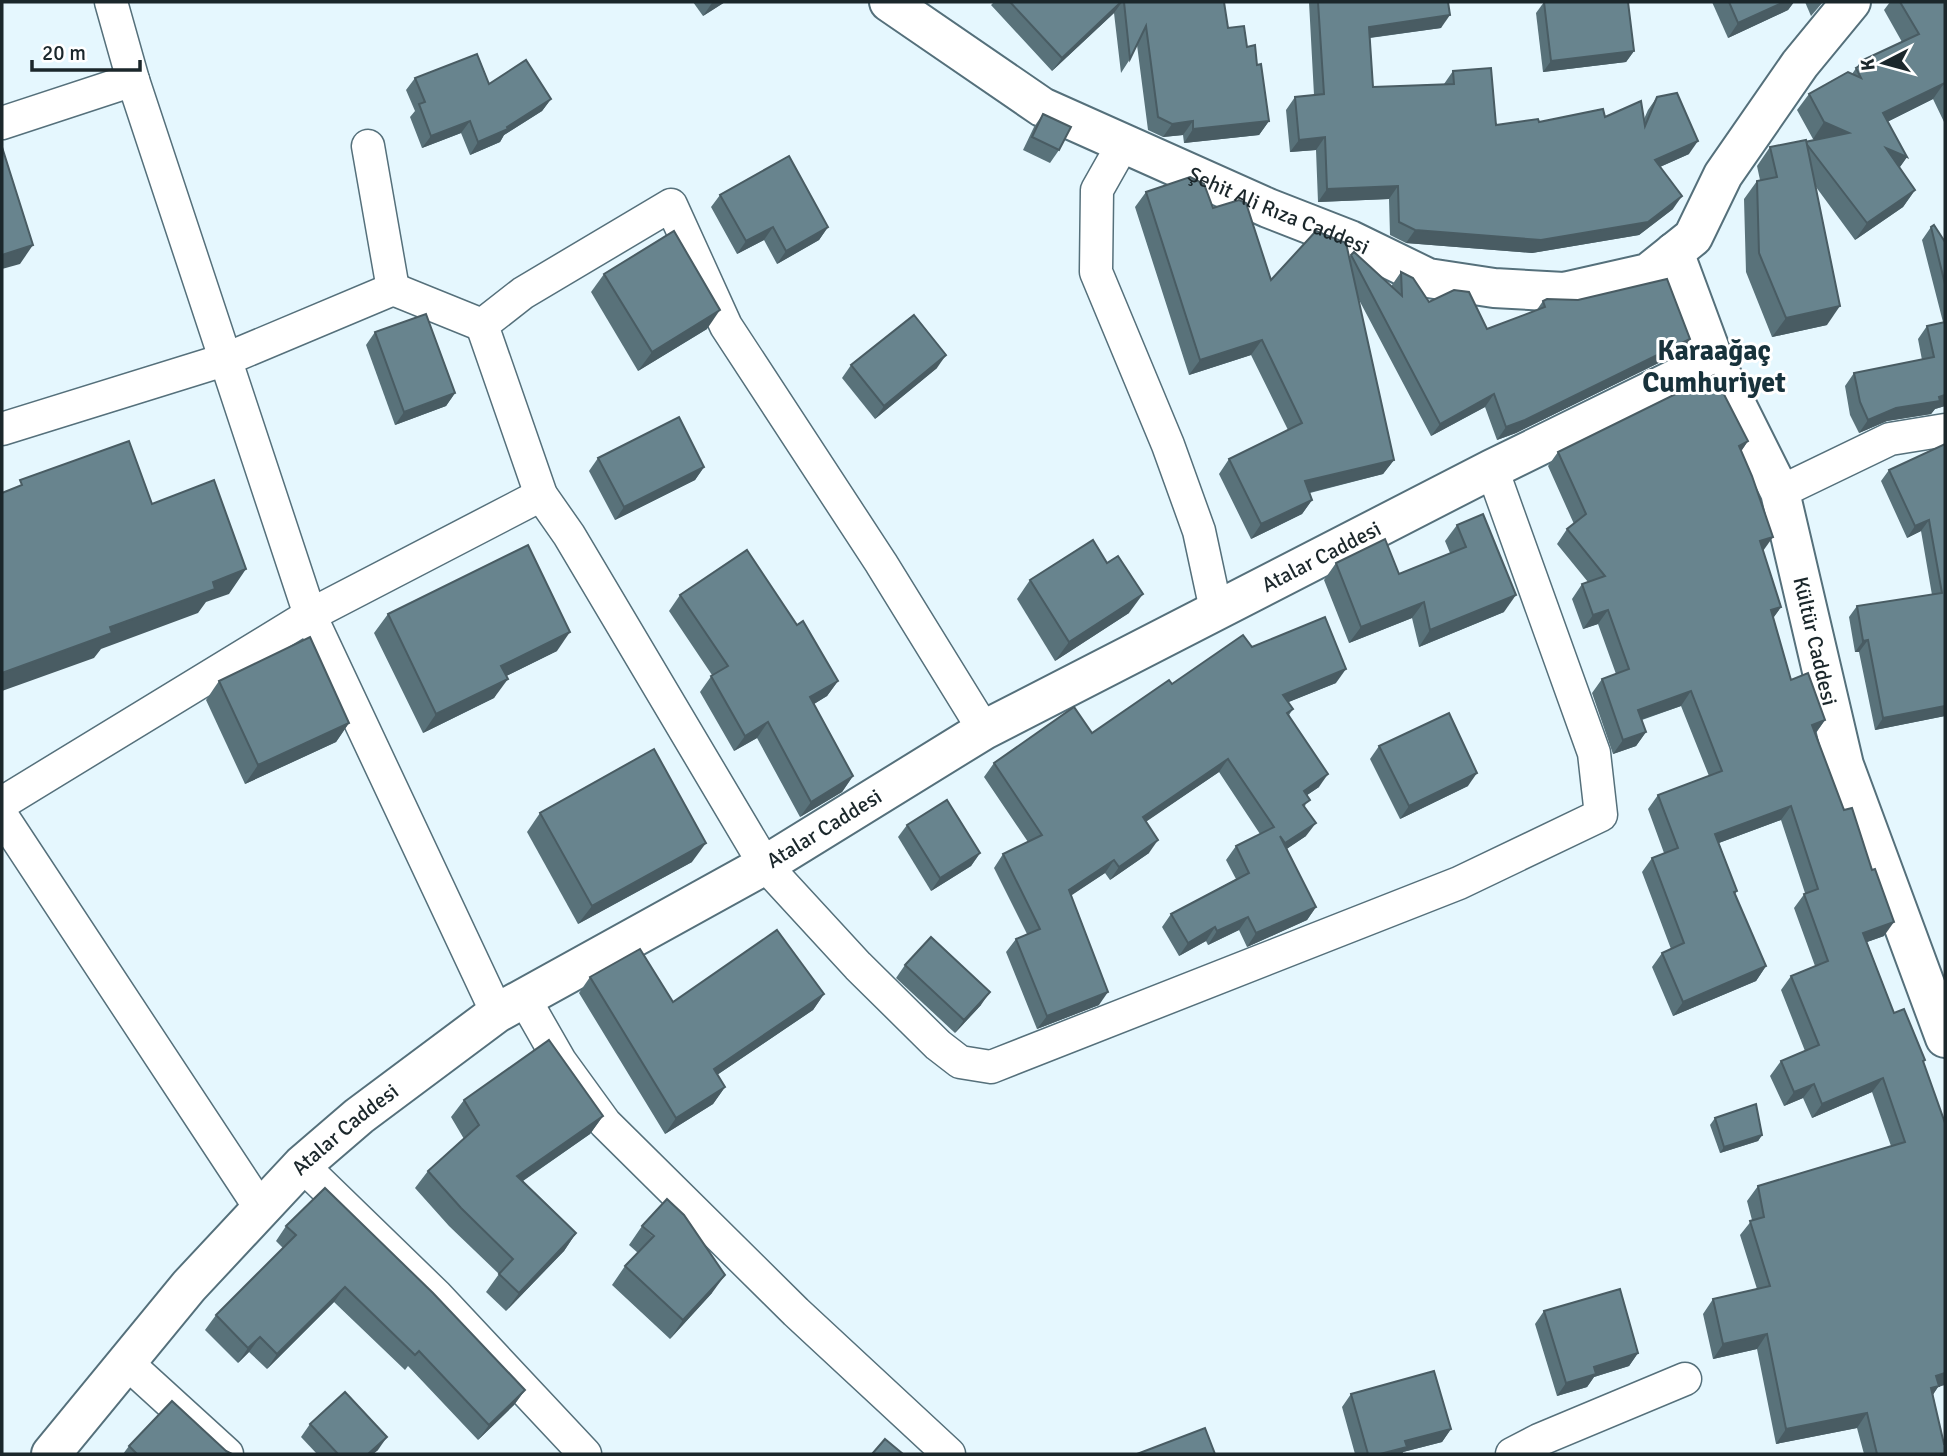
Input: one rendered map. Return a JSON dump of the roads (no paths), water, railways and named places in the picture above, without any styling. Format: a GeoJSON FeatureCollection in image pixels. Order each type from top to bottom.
{"type":"FeatureCollection","features":[{"type":"Feature","properties":{"kind":"street"},"geometry":{"type":"LineString","coordinates":[[111,2],[132,80],[310,615],[511,1006],[560,1060],[605,1123],[786,1302],[948,1454]]}},
{"type":"Feature","properties":{"kind":"street","name":"Şehit Ali Rıza Caddesi"},"geometry":{"type":"LineString","coordinates":[[888,2],[1042,107],[1268,208],[1350,240],[1428,278],[1494,288],[1564,292],[1648,273],[1684,244]]}},
{"type":"Feature","properties":{"kind":"street"},"geometry":{"type":"LineString","coordinates":[[1684,244],[1723,175],[1800,64],[1850,2]]}},
{"type":"Feature","properties":{"kind":"street"},"geometry":{"type":"LineString","coordinates":[[2,124],[132,80]]}},
{"type":"Feature","properties":{"kind":"street"},"geometry":{"type":"LineString","coordinates":[[1123,144],[1097,190],[1096,272],[1168,445],[1199,531],[1216,610]]}},
{"type":"Feature","properties":{"kind":"street"},"geometry":{"type":"LineString","coordinates":[[368,146],[393,289]]}},
{"type":"Feature","properties":{"kind":"street"},"geometry":{"type":"LineString","coordinates":[[482,325],[523,293],[671,205],[726,326],[881,563],[984,730]]}},
{"type":"Feature","properties":{"kind":"street","name":"Kültür Caddesi"},"geometry":{"type":"LineString","coordinates":[[1684,244],[1714,360],[1780,492],[1844,765],[1945,1038]]}},
{"type":"Feature","properties":{"kind":"street"},"geometry":{"type":"LineString","coordinates":[[2,429],[224,360],[393,289],[482,325],[541,495],[569,535],[765,865],[858,966],[938,1045],[960,1062],[992,1067],[1459,883],[1601,815],[1594,753],[1492,469]]}},
{"type":"Feature","properties":{"kind":"street","name":"Atalar Caddesi"},"geometry":{"type":"LineString","coordinates":[[51,1454],[189,1286],[302,1165],[359,1116],[511,1006],[765,865],[984,730],[1492,469],[1714,360]]}},
{"type":"Feature","properties":{"kind":"street"},"geometry":{"type":"LineString","coordinates":[[1780,492],[1890,439],[1945,430]]}},
{"type":"Feature","properties":{"kind":"street"},"geometry":{"type":"LineString","coordinates":[[2,803],[310,615],[541,495]]}},
{"type":"Feature","properties":{"kind":"street"},"geometry":{"type":"LineString","coordinates":[[2,816],[261,1209]]}},
{"type":"Feature","properties":{"kind":"street"},"geometry":{"type":"LineString","coordinates":[[302,1165],[436,1295],[585,1454]]}},
{"type":"Feature","properties":{"kind":"street"},"geometry":{"type":"LineString","coordinates":[[126,1362],[227,1454]]}},
{"type":"Feature","properties":{"kind":"street"},"geometry":{"type":"LineString","coordinates":[[1512,1454],[1539,1440],[1685,1379]]}},
{"type":"Feature","properties":{"kind":"district","name":"Karaağaç Cumhuriyet"},"geometry":{"type":"Point","coordinates":[1714,366]}}]}
